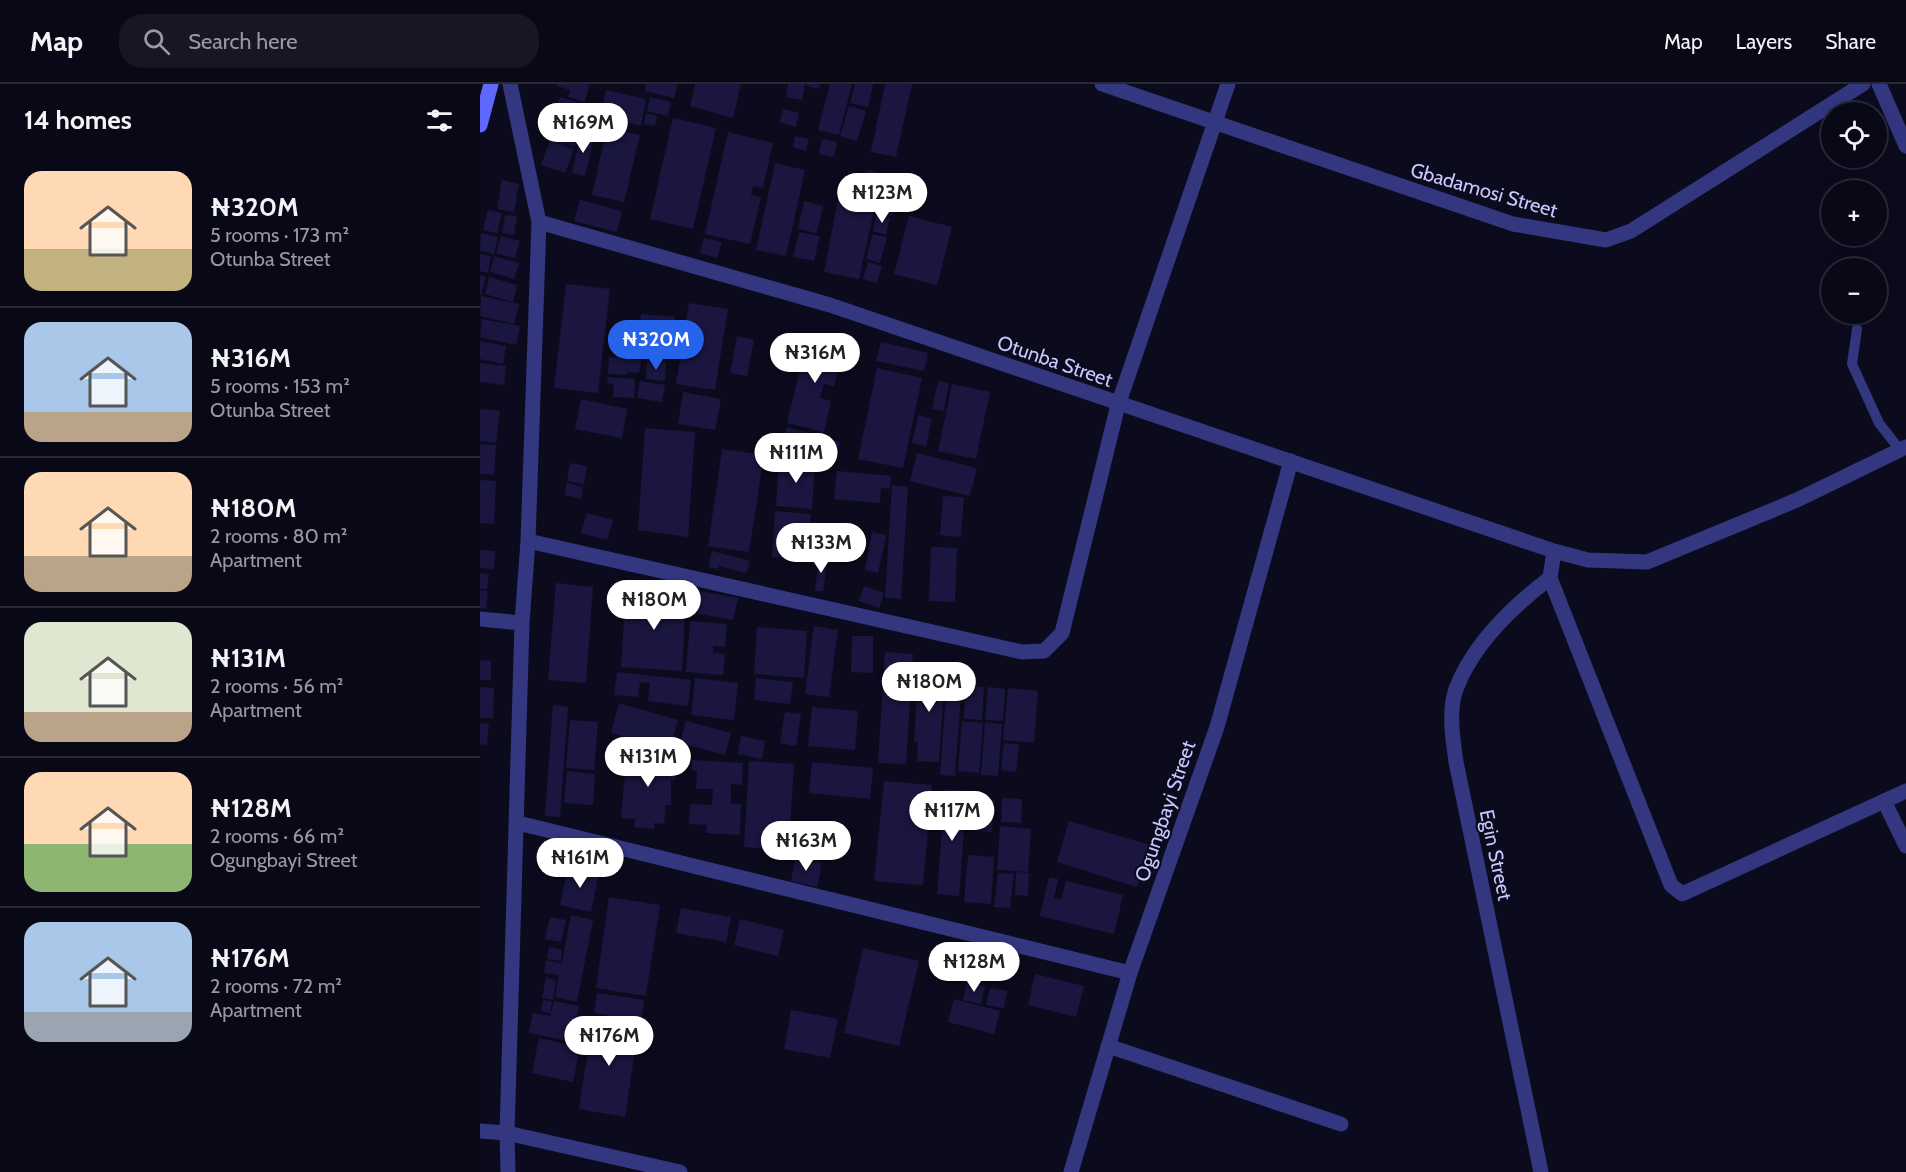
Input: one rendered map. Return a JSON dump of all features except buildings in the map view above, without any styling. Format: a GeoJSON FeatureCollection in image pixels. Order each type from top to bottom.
{"type":"FeatureCollection","features":[{"type":"Feature","properties":{"kind":"main road"},"geometry":{"type":"LineString","coordinates":[[480,125],[492,84]]}},
{"type":"Feature","properties":{"kind":"street"},"geometry":{"type":"LineString","coordinates":[[508,1172],[507,1133],[518,823],[522,623],[528,541],[539,222],[510,84]]}},
{"type":"Feature","properties":{"kind":"street","name":"Gbadamosi Street"},"geometry":{"type":"LineString","coordinates":[[1102,84],[1472,212],[1551,233],[1606,240],[1631,231],[1863,84]]}},
{"type":"Feature","properties":{"kind":"street"},"geometry":{"type":"LineString","coordinates":[[528,541],[1022,652],[1044,651],[1062,633],[1118,405],[1228,84]]}},
{"type":"Feature","properties":{"kind":"street"},"geometry":{"type":"LineString","coordinates":[[1878,84],[1906,146]]}},
{"type":"Feature","properties":{"kind":"street","name":"Otunba Street"},"geometry":{"type":"LineString","coordinates":[[539,222],[830,305],[1118,405],[1291,461],[1554,551],[1588,560],[1647,562],[1797,500],[1903,449]]}},
{"type":"Feature","properties":{"kind":"street","name":"Ogungbayi Street"},"geometry":{"type":"LineString","coordinates":[[1071,1172],[1130,973],[1217,727],[1291,461]]}},
{"type":"Feature","properties":{"kind":"street"},"geometry":{"type":"LineString","coordinates":[[1554,551],[1550,578],[1671,885],[1682,894],[1906,790]]}},
{"type":"Feature","properties":{"kind":"street","name":"Egin Street"},"geometry":{"type":"LineString","coordinates":[[1540,1172],[1456,762],[1452,721],[1456,690],[1482,642],[1550,578]]}},
{"type":"Feature","properties":{"kind":"street"},"geometry":{"type":"LineString","coordinates":[[480,619],[522,623]]}},
{"type":"Feature","properties":{"kind":"street"},"geometry":{"type":"LineString","coordinates":[[1884,801],[1906,846]]}},
{"type":"Feature","properties":{"kind":"street"},"geometry":{"type":"LineString","coordinates":[[518,823],[1130,973]]}},
{"type":"Feature","properties":{"kind":"street"},"geometry":{"type":"LineString","coordinates":[[1108,1046],[1341,1124]]}},
{"type":"Feature","properties":{"kind":"street"},"geometry":{"type":"LineString","coordinates":[[480,1131],[507,1133],[680,1172]]}},
{"type":"Feature","properties":{"kind":"lane"},"geometry":{"type":"LineString","coordinates":[[1857,329],[1852,363],[1879,423],[1903,449]]}}]}
